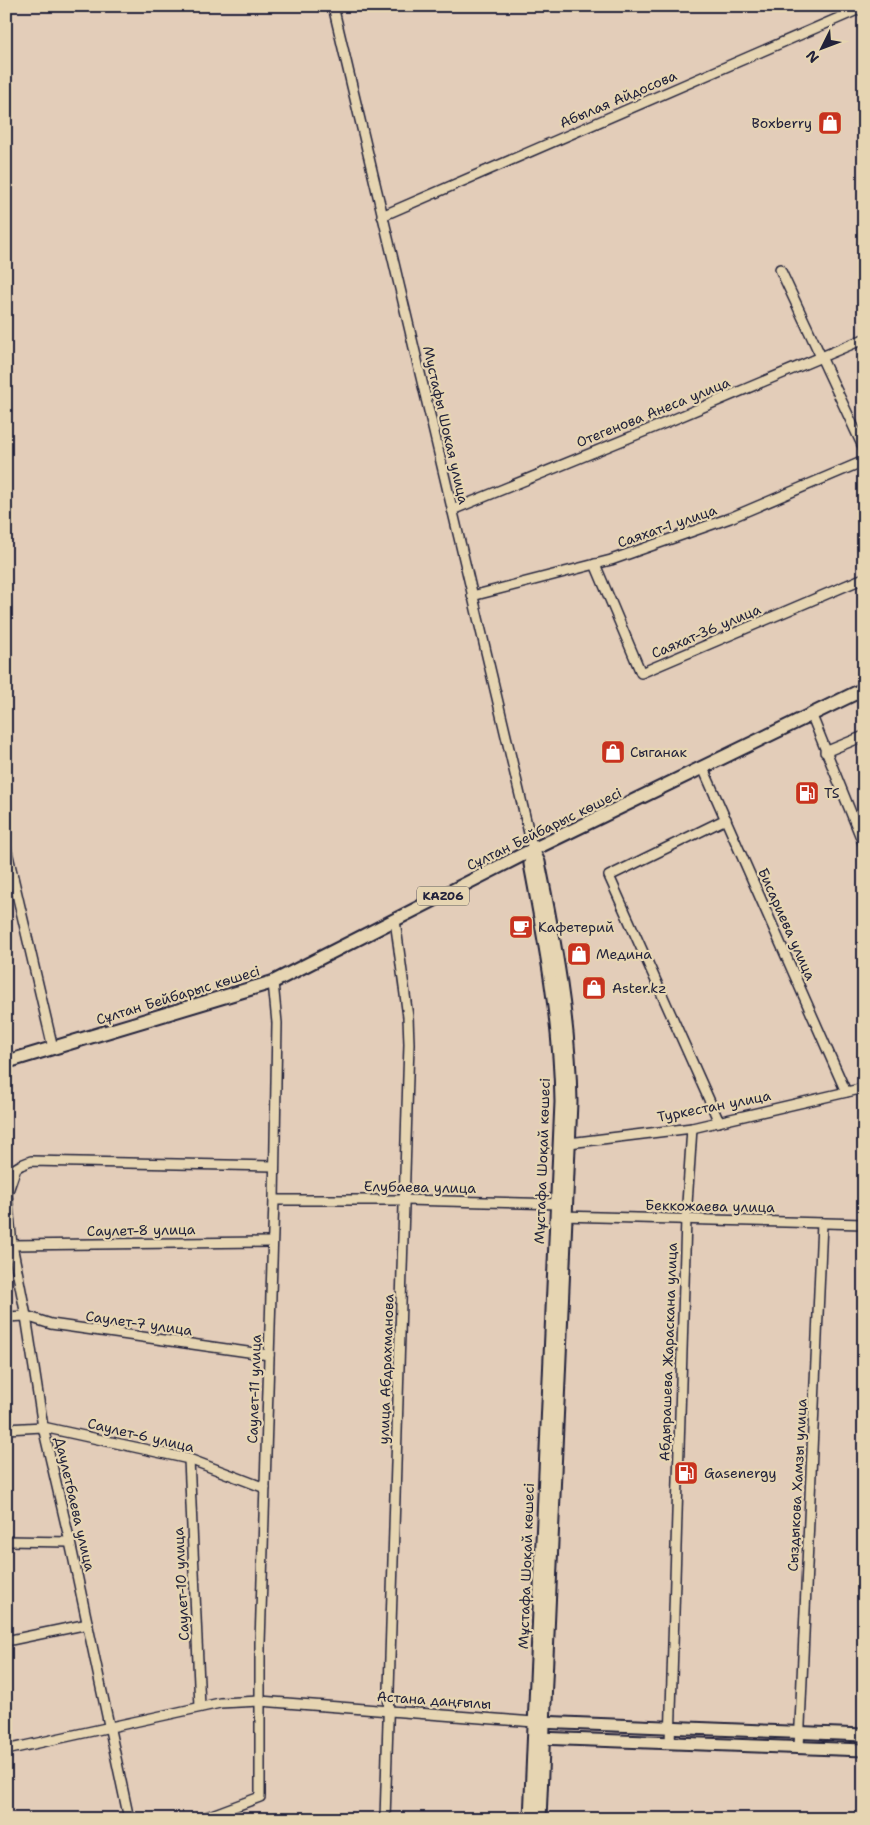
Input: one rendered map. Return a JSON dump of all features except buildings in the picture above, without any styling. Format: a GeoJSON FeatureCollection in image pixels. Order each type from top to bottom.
{"type":"FeatureCollection","features":[{"type":"Feature","properties":{"kind":"main road","name":"Сұлтан Бейбарыс көшесі"},"geometry":{"type":"LineString","coordinates":[[6,1062],[273,982],[533,850],[812,716],[864,689]]}},
{"type":"Feature","properties":{"kind":"street","name":"Мустафы Шокая улица"},"geometry":{"type":"LineString","coordinates":[[333,6],[533,850]]}},
{"type":"Feature","properties":{"kind":"street","name":"Абылая Айдосова"},"geometry":{"type":"LineString","coordinates":[[382,216],[864,7]]}},
{"type":"Feature","properties":{"kind":"street"},"geometry":{"type":"LineString","coordinates":[[780,269],[864,449]]}},
{"type":"Feature","properties":{"kind":"street","name":"Отегенова Анеса улица"},"geometry":{"type":"LineString","coordinates":[[452,510],[864,338]]}},
{"type":"Feature","properties":{"kind":"street","name":"Саяхат-1 улица"},"geometry":{"type":"LineString","coordinates":[[472,596],[595,564],[730,518],[864,461]]}},
{"type":"Feature","properties":{"kind":"street","name":"Саяхат-36 улица"},"geometry":{"type":"LineString","coordinates":[[595,564],[641,673],[864,578]]}},
{"type":"Feature","properties":{"kind":"street"},"geometry":{"type":"LineString","coordinates":[[812,716],[864,845]]}},
{"type":"Feature","properties":{"kind":"street"},"geometry":{"type":"LineString","coordinates":[[826,752],[864,736]]}},
{"type":"Feature","properties":{"kind":"street","name":"Бисариева улица"},"geometry":{"type":"LineString","coordinates":[[703,768],[846,1092]]}},
{"type":"Feature","properties":{"kind":"street"},"geometry":{"type":"LineString","coordinates":[[719,1122],[609,876],[726,819]]}},
{"type":"Feature","properties":{"kind":"street"},"geometry":{"type":"LineString","coordinates":[[6,847],[53,1048]]}},
{"type":"Feature","properties":{"kind":"street","name":"Мұстафа Шоқай көшесі"},"geometry":{"type":"LineString","coordinates":[[533,850],[540,862],[558,957],[570,1076],[569,1143],[561,1204]]}},
{"type":"Feature","properties":{"kind":"street","name":"Мұстафа Шоқай көшесі"},"geometry":{"type":"LineString","coordinates":[[533,850],[530,864],[548,959],[561,1102],[561,1216],[539,1722],[540,1819]]}},
{"type":"Feature","properties":{"kind":"street","name":"улица Абдрахманова"},"geometry":{"type":"LineString","coordinates":[[385,1819],[405,1200],[408,1017],[395,920]]}},
{"type":"Feature","properties":{"kind":"street","name":"Саулет-11 улица"},"geometry":{"type":"LineString","coordinates":[[215,1816],[260,1797],[260,1633],[271,1242],[274,1200],[273,1166],[277,1023],[273,982]]}},
{"type":"Feature","properties":{"kind":"street","name":"Туркестан улица"},"geometry":{"type":"LineString","coordinates":[[569,1143],[692,1128],[864,1088]]}},
{"type":"Feature","properties":{"kind":"street","name":"Абдырашева Жараскана улица"},"geometry":{"type":"LineString","coordinates":[[670,1743],[686,1219],[692,1128]]}},
{"type":"Feature","properties":{"kind":"street"},"geometry":{"type":"LineString","coordinates":[[7,1194],[16,1168],[31,1161],[273,1166]]}},
{"type":"Feature","properties":{"kind":"street","name":"Даулетбаева улица"},"geometry":{"type":"LineString","coordinates":[[7,1194],[12,1245],[26,1316],[43,1427],[88,1624],[128,1819]]}},
{"type":"Feature","properties":{"kind":"street","name":"Елубаева улица"},"geometry":{"type":"LineString","coordinates":[[274,1200],[405,1200],[561,1204]]}},
{"type":"Feature","properties":{"kind":"street","name":"Беккожаева улица"},"geometry":{"type":"LineString","coordinates":[[561,1216],[864,1224]]}},
{"type":"Feature","properties":{"kind":"street","name":"Сыздыкова Хамзы улица"},"geometry":{"type":"LineString","coordinates":[[799,1748],[822,1223]]}},
{"type":"Feature","properties":{"kind":"street","name":"Саулет-8 улица"},"geometry":{"type":"LineString","coordinates":[[12,1245],[271,1242]]}},
{"type":"Feature","properties":{"kind":"street","name":"Саулет-7 улица"},"geometry":{"type":"LineString","coordinates":[[6,1317],[26,1316],[52,1324],[269,1355]]}},
{"type":"Feature","properties":{"kind":"street","name":"Саулет-6 улица"},"geometry":{"type":"LineString","coordinates":[[6,1429],[43,1427],[189,1459],[265,1488]]}},
{"type":"Feature","properties":{"kind":"street","name":"Саулет-10 улица"},"geometry":{"type":"LineString","coordinates":[[189,1459],[200,1707]]}},
{"type":"Feature","properties":{"kind":"street"},"geometry":{"type":"LineString","coordinates":[[6,1541],[70,1542]]}},
{"type":"Feature","properties":{"kind":"street"},"geometry":{"type":"LineString","coordinates":[[6,1641],[88,1624]]}},
{"type":"Feature","properties":{"kind":"street","name":"Астана даңғылы"},"geometry":{"type":"LineString","coordinates":[[6,1750],[220,1703],[260,1701],[539,1722],[864,1735]]}},
{"type":"Feature","properties":{"kind":"street"},"geometry":{"type":"LineString","coordinates":[[539,1738],[864,1750]]}},
{"type":"Feature","properties":{"kind":"street","name":"Мұстафа Шоқай көшесі"},"geometry":{"type":"LineString","coordinates":[[530,1819],[539,1738]]}},
{"type":"Feature","properties":{"kind":"street"},"geometry":{"type":"LineString","coordinates":[[200,1819],[215,1816]]}},
{"type":"Feature","properties":{"kind":"place","name":"Boxberry"},"geometry":{"type":"Point","coordinates":[830,123]}},
{"type":"Feature","properties":{"kind":"place","name":"Сыганак"},"geometry":{"type":"Point","coordinates":[613,752]}},
{"type":"Feature","properties":{"kind":"place","name":"TS"},"geometry":{"type":"Point","coordinates":[807,793]}},
{"type":"Feature","properties":{"kind":"place","name":"Кафетерий"},"geometry":{"type":"Point","coordinates":[521,927]}},
{"type":"Feature","properties":{"kind":"place","name":"Медина"},"geometry":{"type":"Point","coordinates":[579,954]}},
{"type":"Feature","properties":{"kind":"place","name":"Aster.kz"},"geometry":{"type":"Point","coordinates":[594,988]}},
{"type":"Feature","properties":{"kind":"place","name":"Gasenergy"},"geometry":{"type":"Point","coordinates":[686,1473]}}]}
